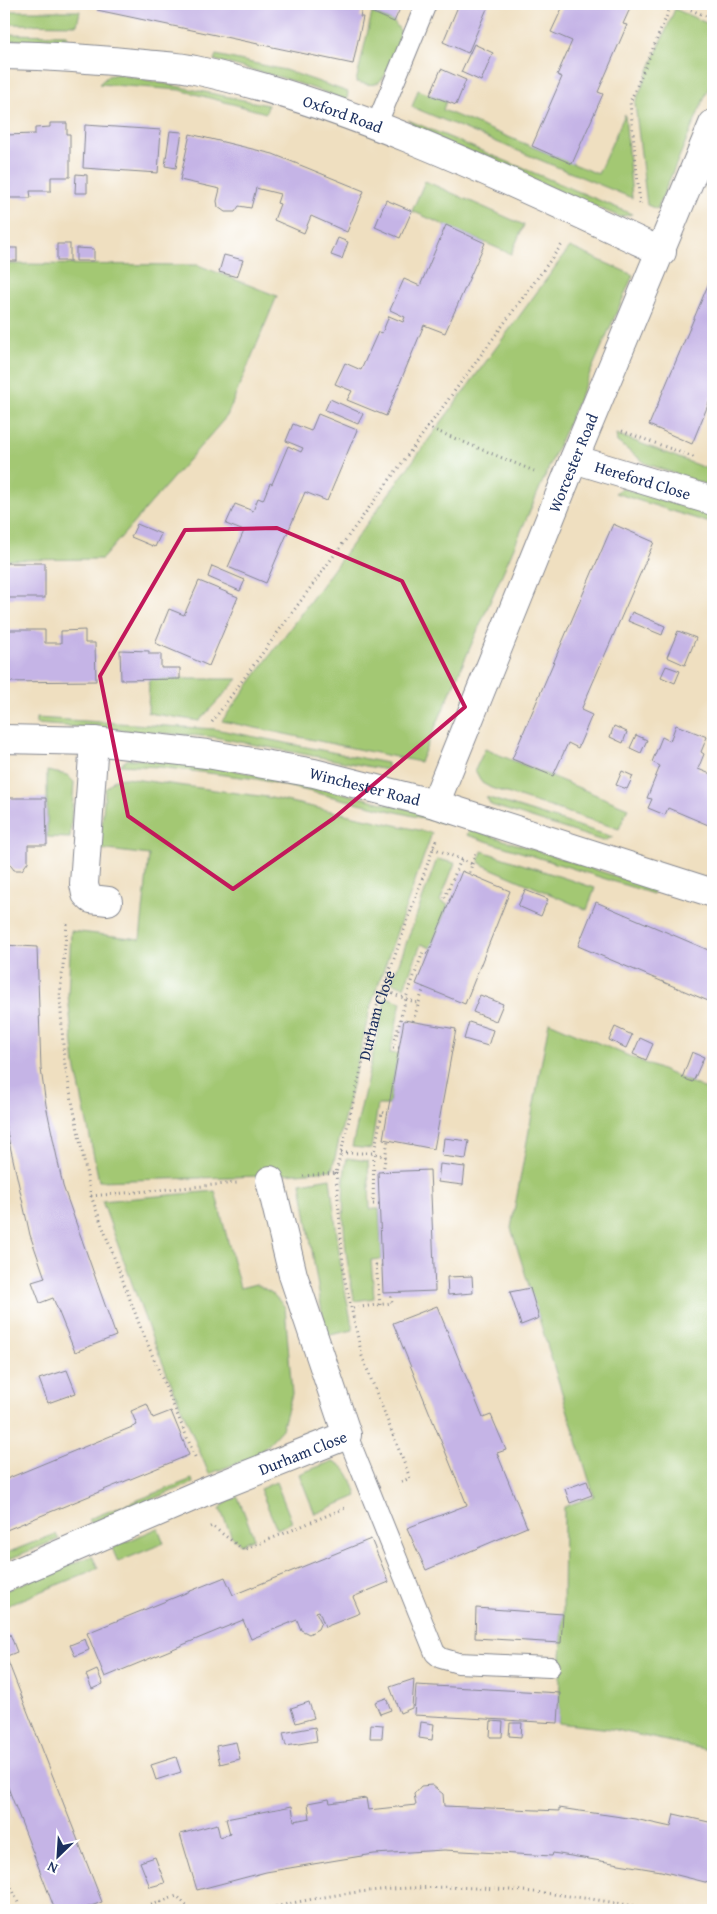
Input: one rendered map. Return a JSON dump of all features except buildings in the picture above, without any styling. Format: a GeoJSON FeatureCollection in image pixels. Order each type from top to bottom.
{"type":"FeatureCollection","features":[{"type":"Feature","properties":{"kind":"street","name":"Oxford Road"},"geometry":{"type":"LineString","coordinates":[[4,55],[69,56],[194,69],[288,94],[376,126],[584,215],[662,252]]}},
{"type":"Feature","properties":{"kind":"street","name":"Worcester Road"},"geometry":{"type":"LineString","coordinates":[[435,804],[574,459],[662,252],[713,124]]}},
{"type":"Feature","properties":{"kind":"street","name":"Hereford Close"},"geometry":{"type":"LineString","coordinates":[[574,459],[713,501]]}},
{"type":"Feature","properties":{"kind":"street","name":"Winchester Road"},"geometry":{"type":"LineString","coordinates":[[4,739],[94,741],[207,754],[314,773],[435,804],[713,893]]}},
{"type":"Feature","properties":{"kind":"street"},"geometry":{"type":"LineString","coordinates":[[94,741],[84,871],[97,898]]}},
{"type":"Feature","properties":{"kind":"street","name":"Durham Close"},"geometry":{"type":"LineString","coordinates":[[4,1578],[204,1492],[347,1435],[293,1275],[270,1180]]}},
{"type":"Feature","properties":{"kind":"lane"},"geometry":{"type":"LineString","coordinates":[[376,126],[426,4]]}},
{"type":"Feature","properties":{"kind":"lane"},"geometry":{"type":"LineString","coordinates":[[347,1435],[435,1653],[449,1662],[550,1667]]}},
{"type":"Feature","properties":{"kind":"path"},"geometry":{"type":"LineString","coordinates":[[631,238],[641,212],[630,102],[672,4]]}},
{"type":"Feature","properties":{"kind":"path"},"geometry":{"type":"LineString","coordinates":[[677,4],[713,19]]}},
{"type":"Feature","properties":{"kind":"path"},"geometry":{"type":"LineString","coordinates":[[207,754],[210,726],[567,238]]}},
{"type":"Feature","properties":{"kind":"path"},"geometry":{"type":"LineString","coordinates":[[591,420],[704,461]]}},
{"type":"Feature","properties":{"kind":"path","name":"Durham Close"},"geometry":{"type":"LineString","coordinates":[[91,1196],[336,1173],[374,1012],[439,830],[471,817]]}},
{"type":"Feature","properties":{"kind":"path"},"geometry":{"type":"LineString","coordinates":[[433,848],[472,864],[469,875]]}},
{"type":"Feature","properties":{"kind":"path"},"geometry":{"type":"LineString","coordinates":[[450,900],[445,897],[462,860]]}},
{"type":"Feature","properties":{"kind":"path"},"geometry":{"type":"LineString","coordinates":[[97,898],[72,903],[68,911],[60,996],[64,1060],[91,1196],[140,1326],[201,1472],[212,1526]]}},
{"type":"Feature","properties":{"kind":"path"},"geometry":{"type":"LineString","coordinates":[[399,1048],[393,1048],[406,998],[423,952],[428,954]]}},
{"type":"Feature","properties":{"kind":"path"},"geometry":{"type":"LineString","coordinates":[[413,1021],[417,1003],[424,988]]}},
{"type":"Feature","properties":{"kind":"path"},"geometry":{"type":"LineString","coordinates":[[383,990],[417,1003]]}},
{"type":"Feature","properties":{"kind":"path"},"geometry":{"type":"LineString","coordinates":[[379,1204],[373,1204],[374,1153],[382,1112],[387,1114]]}},
{"type":"Feature","properties":{"kind":"path"},"geometry":{"type":"LineString","coordinates":[[384,1172],[388,1140]]}},
{"type":"Feature","properties":{"kind":"path"},"geometry":{"type":"LineString","coordinates":[[342,1153],[374,1153],[386,1156]]}},
{"type":"Feature","properties":{"kind":"path"},"geometry":{"type":"LineString","coordinates":[[380,1305],[376,1265],[382,1266]]}},
{"type":"Feature","properties":{"kind":"path"},"geometry":{"type":"LineString","coordinates":[[353,1308],[392,1302],[390,1293]]}},
{"type":"Feature","properties":{"kind":"path"},"geometry":{"type":"LineString","coordinates":[[4,1869],[21,1910]]}},
{"type":"Feature","properties":{"kind":"path"},"geometry":{"type":"LineString","coordinates":[[261,1910],[306,1900],[380,1890],[459,1887],[548,1893],[656,1910]]}},
{"type":"Feature","properties":{"kind":"path"},"geometry":{"type":"LineString","coordinates":[[137,1910],[177,1896],[191,1910]]}},
{"type":"Feature","properties":{"kind":"path"},"geometry":{"type":"LineString","coordinates":[[161,1902],[163,1910]]}},
{"type":"Feature","properties":{"kind":"highlighted area"},"geometry":{"type":"Polygon","coordinates":[[[277,528],[402,581],[465,707],[334,818],[233,889],[128,816],[100,676],[185,530],[277,528]]]}},
{"type":"Feature","properties":{"kind":"green space"},"geometry":{"type":"Polygon","coordinates":[[[675,9],[713,26],[713,78],[657,209],[647,205],[635,103],[675,9]]]}},
{"type":"Feature","properties":{"kind":"green space"},"geometry":{"type":"Polygon","coordinates":[[[4,11],[80,11],[77,25],[4,24],[4,11]]]}},
{"type":"Feature","properties":{"kind":"green space"},"geometry":{"type":"Polygon","coordinates":[[[372,13],[394,22],[401,32],[386,73],[379,82],[371,84],[356,82],[372,13]]]}},
{"type":"Feature","properties":{"kind":"green space"},"geometry":{"type":"Polygon","coordinates":[[[4,34],[67,35],[68,41],[4,40],[4,34]]]}},
{"type":"Feature","properties":{"kind":"green space"},"geometry":{"type":"Polygon","coordinates":[[[216,55],[285,70],[348,92],[347,100],[283,78],[214,60],[216,55]]]}},
{"type":"Feature","properties":{"kind":"green space"},"geometry":{"type":"Polygon","coordinates":[[[117,74],[268,105],[266,113],[180,90],[99,84],[108,76],[117,74]]]}},
{"type":"Feature","properties":{"kind":"green space"},"geometry":{"type":"Polygon","coordinates":[[[418,90],[446,101],[443,110],[598,174],[625,114],[632,198],[412,107],[418,90]]]}},
{"type":"Feature","properties":{"kind":"green space"},"geometry":{"type":"Polygon","coordinates":[[[408,120],[632,214],[620,217],[421,132],[408,120]]]}},
{"type":"Feature","properties":{"kind":"green space"},"geometry":{"type":"Polygon","coordinates":[[[425,181],[524,225],[511,254],[412,211],[425,181]]]}},
{"type":"Feature","properties":{"kind":"green space"},"geometry":{"type":"Polygon","coordinates":[[[570,247],[633,275],[420,762],[222,721],[570,247]]]}},
{"type":"Feature","properties":{"kind":"green space"},"geometry":{"type":"Polygon","coordinates":[[[4,264],[198,265],[277,296],[227,416],[102,559],[4,560],[4,264]]]}},
{"type":"Feature","properties":{"kind":"green space"},"geometry":{"type":"Polygon","coordinates":[[[616,434],[713,471],[713,487],[647,464],[617,442],[616,434]]]}},
{"type":"Feature","properties":{"kind":"green space"},"geometry":{"type":"Polygon","coordinates":[[[622,488],[713,516],[713,524],[615,493],[622,488]]]}},
{"type":"Feature","properties":{"kind":"green space"},"geometry":{"type":"Polygon","coordinates":[[[149,679],[238,679],[199,721],[148,713],[149,679]]]}},
{"type":"Feature","properties":{"kind":"green space"},"geometry":{"type":"Polygon","coordinates":[[[36,718],[215,729],[387,763],[387,770],[214,737],[36,724],[36,718]]]}},
{"type":"Feature","properties":{"kind":"green space"},"geometry":{"type":"Polygon","coordinates":[[[485,749],[628,808],[619,829],[491,788],[482,783],[475,770],[485,749]]]}},
{"type":"Feature","properties":{"kind":"green space"},"geometry":{"type":"Polygon","coordinates":[[[128,759],[169,762],[250,773],[449,819],[443,823],[257,779],[159,767],[120,765],[128,759]]]}},
{"type":"Feature","properties":{"kind":"green space"},"geometry":{"type":"Polygon","coordinates":[[[47,771],[67,775],[74,782],[70,838],[47,837],[47,771]]]}},
{"type":"Feature","properties":{"kind":"green space"},"geometry":{"type":"Polygon","coordinates":[[[125,778],[267,797],[432,833],[371,1005],[332,1170],[261,1176],[99,1181],[75,1065],[68,995],[71,931],[140,939],[149,855],[100,849],[105,789],[115,779],[125,778]]]}},
{"type":"Feature","properties":{"kind":"green space"},"geometry":{"type":"Polygon","coordinates":[[[486,797],[613,837],[603,841],[491,805],[486,797]]]}},
{"type":"Feature","properties":{"kind":"green space"},"geometry":{"type":"Polygon","coordinates":[[[470,829],[655,889],[653,894],[467,835],[470,829]]]}},
{"type":"Feature","properties":{"kind":"green space"},"geometry":{"type":"Polygon","coordinates":[[[482,851],[595,888],[587,910],[483,865],[479,862],[482,851]]]}},
{"type":"Feature","properties":{"kind":"green space"},"geometry":{"type":"Polygon","coordinates":[[[437,859],[455,863],[440,901],[448,905],[431,948],[421,944],[404,987],[392,982],[437,859]]]}},
{"type":"Feature","properties":{"kind":"green space"},"geometry":{"type":"Polygon","coordinates":[[[386,997],[401,1002],[390,1053],[398,1054],[389,1105],[378,1105],[371,1149],[352,1147],[386,997]]]}},
{"type":"Feature","properties":{"kind":"green space"},"geometry":{"type":"Polygon","coordinates":[[[549,1022],[713,1092],[713,1751],[611,1729],[558,1723],[563,1614],[564,1507],[594,1496],[511,1228],[549,1022]]]}},
{"type":"Feature","properties":{"kind":"green space"},"geometry":{"type":"Polygon","coordinates":[[[347,1158],[368,1161],[370,1209],[379,1209],[382,1259],[371,1260],[374,1298],[355,1301],[348,1269],[344,1230],[343,1190],[347,1158]]]}},
{"type":"Feature","properties":{"kind":"green space"},"geometry":{"type":"Polygon","coordinates":[[[330,1178],[342,1276],[353,1330],[326,1336],[301,1183],[330,1178]]]}},
{"type":"Feature","properties":{"kind":"green space"},"geometry":{"type":"Polygon","coordinates":[[[215,1191],[240,1288],[256,1284],[272,1293],[285,1307],[292,1394],[282,1429],[258,1455],[209,1474],[149,1330],[102,1201],[215,1191]]]}},
{"type":"Feature","properties":{"kind":"green space"},"geometry":{"type":"Polygon","coordinates":[[[333,1461],[346,1471],[357,1496],[315,1514],[299,1474],[333,1461]]]}},
{"type":"Feature","properties":{"kind":"green space"},"geometry":{"type":"Polygon","coordinates":[[[192,1479],[193,1483],[91,1523],[89,1519],[192,1479]]]}},
{"type":"Feature","properties":{"kind":"green space"},"geometry":{"type":"Polygon","coordinates":[[[276,1482],[292,1522],[277,1529],[260,1489],[276,1482]]]}},
{"type":"Feature","properties":{"kind":"green space"},"geometry":{"type":"Polygon","coordinates":[[[238,1497],[254,1538],[241,1544],[232,1537],[220,1509],[226,1502],[238,1497]]]}},
{"type":"Feature","properties":{"kind":"green space"},"geometry":{"type":"Polygon","coordinates":[[[158,1528],[164,1543],[118,1562],[112,1548],[158,1528]]]}},
{"type":"Feature","properties":{"kind":"green space"},"geometry":{"type":"Polygon","coordinates":[[[55,1534],[59,1539],[4,1561],[4,1554],[55,1534]]]}},
{"type":"Feature","properties":{"kind":"green space"},"geometry":{"type":"Polygon","coordinates":[[[92,1556],[98,1568],[4,1607],[4,1591],[92,1556]]]}}]}
